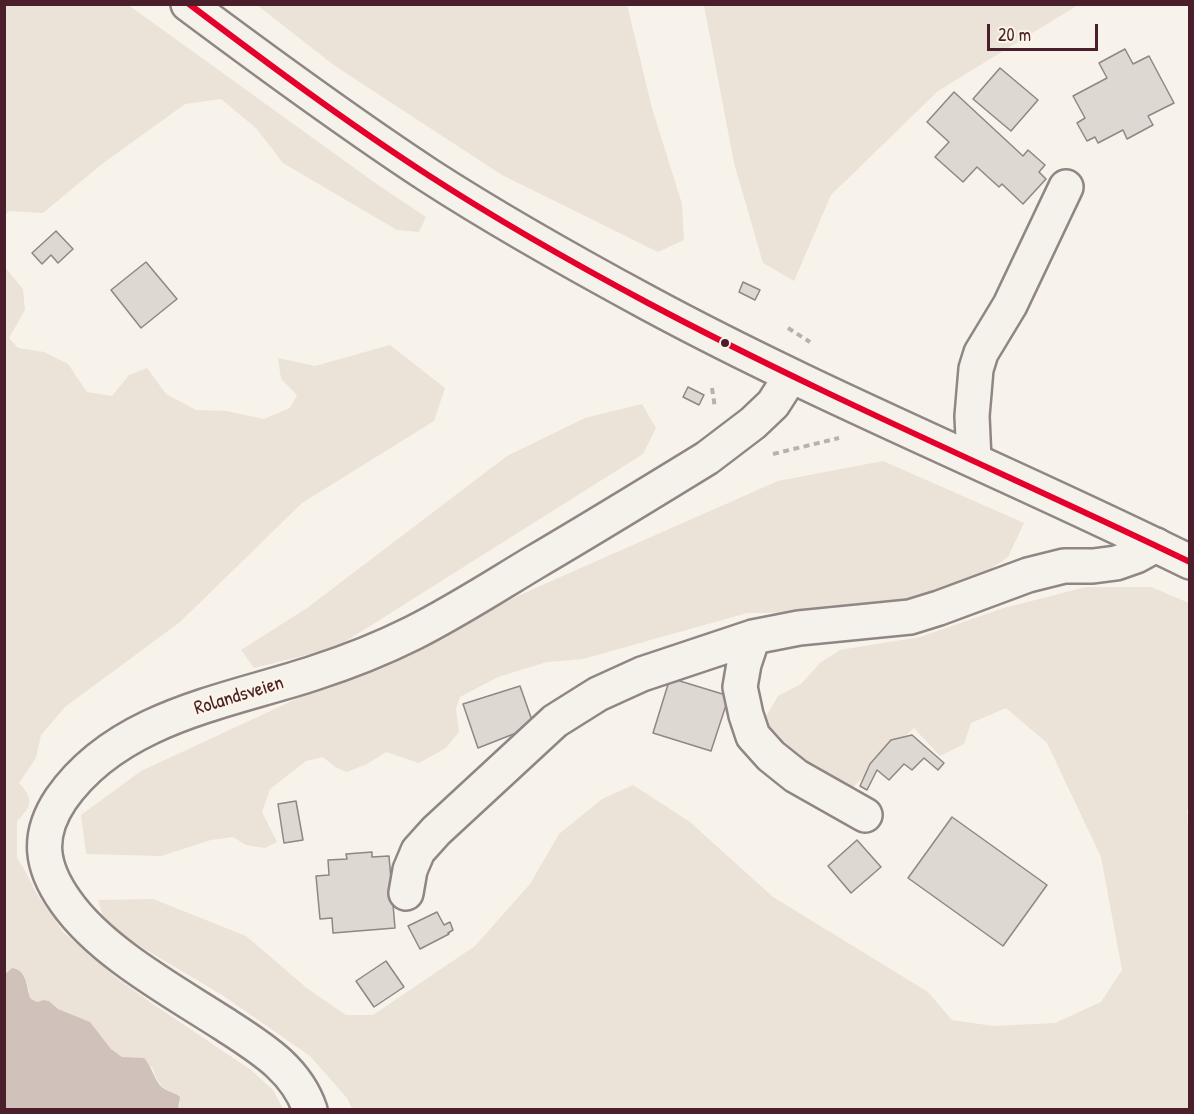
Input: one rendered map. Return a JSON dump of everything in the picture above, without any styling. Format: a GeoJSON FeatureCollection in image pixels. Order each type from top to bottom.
{"type":"FeatureCollection","features":[{"type":"Feature","properties":{"kind":"street"},"geometry":{"type":"LineString","coordinates":[[188,4],[255,54],[429,175],[577,264],[649,304],[791,376],[1190,562]]}},
{"type":"Feature","properties":{"kind":"street"},"geometry":{"type":"LineString","coordinates":[[974,460],[972,416],[976,369],[981,353],[1010,305],[1066,187]]}},
{"type":"Feature","properties":{"kind":"street","name":"Rolandsveien"},"geometry":{"type":"LineString","coordinates":[[310,1110],[296,1083],[275,1058],[125,958],[82,921],[67,903],[47,867],[44,846],[46,828],[52,813],[79,776],[123,742],[152,726],[180,714],[365,654],[411,634],[456,610],[734,440],[773,404],[791,376]]}},
{"type":"Feature","properties":{"kind":"street"},"geometry":{"type":"LineString","coordinates":[[406,893],[410,870],[418,852],[430,838],[555,721],[598,694],[642,674],[753,637],[799,628],[910,616],[939,608],[1028,575],[1064,566],[1093,566],[1116,562],[1136,556],[1156,545]]}},
{"type":"Feature","properties":{"kind":"street"},"geometry":{"type":"LineString","coordinates":[[753,637],[744,664],[740,687],[753,736],[771,756],[796,776],[866,815]]}},
{"type":"Feature","properties":{"kind":"shaded area"},"geometry":{"type":"Polygon","coordinates":[[[127,4],[426,217],[419,232],[397,230],[283,163],[256,128],[221,99],[185,104],[102,164],[43,213],[9,211],[5,215],[5,5],[127,4]]]}},
{"type":"Feature","properties":{"kind":"shaded area"},"geometry":{"type":"Polygon","coordinates":[[[704,4],[1078,5],[938,91],[831,195],[794,281],[763,263],[734,163],[704,4]]]}},
{"type":"Feature","properties":{"kind":"shaded area"},"geometry":{"type":"Polygon","coordinates":[[[257,5],[627,5],[652,108],[682,204],[684,240],[658,252],[502,175],[335,66],[257,5]]]}},
{"type":"Feature","properties":{"kind":"shaded area"},"geometry":{"type":"Polygon","coordinates":[[[4,266],[23,289],[25,310],[9,338],[18,348],[44,352],[68,364],[87,392],[112,396],[129,375],[147,368],[166,394],[196,410],[226,411],[264,419],[290,408],[297,395],[281,379],[278,358],[315,366],[390,345],[445,388],[434,421],[302,503],[180,622],[65,707],[41,735],[36,758],[19,783],[27,794],[29,802],[26,811],[17,821],[17,858],[37,894],[64,933],[114,976],[251,1070],[273,1090],[283,1109],[178,1109],[180,1103],[175,1093],[162,1086],[152,1067],[122,1057],[111,1049],[90,1022],[58,1009],[49,1001],[37,1002],[31,999],[24,974],[12,968],[5,974],[4,266]]]}},
{"type":"Feature","properties":{"kind":"shaded area"},"geometry":{"type":"Polygon","coordinates":[[[642,404],[656,428],[643,454],[335,648],[254,668],[241,650],[307,608],[507,456],[585,418],[642,404]]]}},
{"type":"Feature","properties":{"kind":"shaded area"},"geometry":{"type":"Polygon","coordinates":[[[883,461],[1024,523],[1008,557],[986,572],[886,606],[850,612],[747,613],[583,659],[547,662],[498,677],[460,697],[456,709],[459,732],[446,748],[419,763],[386,752],[367,764],[347,772],[335,767],[323,757],[306,761],[270,789],[262,812],[277,842],[265,848],[246,845],[233,837],[211,840],[161,856],[86,854],[81,815],[141,771],[540,586],[778,481],[883,461]]]}},
{"type":"Feature","properties":{"kind":"shaded area"},"geometry":{"type":"Polygon","coordinates":[[[1086,587],[1151,587],[1189,603],[1190,808],[1187,810],[1190,865],[1189,1109],[352,1109],[347,1098],[310,1056],[222,995],[106,926],[98,900],[153,899],[246,936],[308,989],[346,1015],[373,1015],[475,946],[530,884],[559,834],[602,799],[633,785],[690,822],[773,897],[928,992],[952,1020],[993,1026],[1055,1023],[1101,1002],[1122,970],[1101,857],[1047,743],[1006,708],[971,723],[964,744],[940,756],[914,728],[849,791],[781,747],[763,722],[778,696],[801,684],[820,663],[840,650],[920,637],[1004,608],[1086,587]]]}},
{"type":"Feature","properties":{"kind":"shaded area"},"geometry":{"type":"Polygon","coordinates":[[[12,968],[24,976],[31,999],[37,1002],[49,1001],[58,1009],[90,1022],[111,1049],[122,1057],[144,1058],[161,1087],[180,1097],[178,1109],[5,1109],[5,974],[12,968]]]}},
{"type":"Feature","properties":{"kind":"building"},"geometry":{"type":"Polygon","coordinates":[[[1125,49],[1133,64],[1149,56],[1174,103],[1148,116],[1153,125],[1127,139],[1123,130],[1098,143],[1095,137],[1087,141],[1077,123],[1085,118],[1073,96],[1107,78],[1099,63],[1125,49]]]}},
{"type":"Feature","properties":{"kind":"building"},"geometry":{"type":"Polygon","coordinates":[[[1000,68],[1038,100],[1011,131],[973,99],[1000,68]]]}},
{"type":"Feature","properties":{"kind":"building"},"geometry":{"type":"Polygon","coordinates":[[[954,92],[1023,156],[1028,150],[1045,165],[1039,172],[1046,179],[1023,204],[1002,184],[999,187],[977,167],[963,182],[935,157],[949,142],[927,122],[954,92]]]}},
{"type":"Feature","properties":{"kind":"building"},"geometry":{"type":"Polygon","coordinates":[[[56,231],[73,249],[58,263],[51,255],[42,264],[32,253],[56,231]]]}},
{"type":"Feature","properties":{"kind":"building"},"geometry":{"type":"Polygon","coordinates":[[[146,262],[177,299],[141,328],[111,290],[146,262]]]}},
{"type":"Feature","properties":{"kind":"building"},"geometry":{"type":"Polygon","coordinates":[[[743,282],[760,290],[755,300],[739,292],[743,282]]]}},
{"type":"Feature","properties":{"kind":"building"},"geometry":{"type":"Polygon","coordinates":[[[688,387],[704,395],[699,405],[683,397],[688,387]]]}},
{"type":"Feature","properties":{"kind":"building"},"geometry":{"type":"Polygon","coordinates":[[[670,678],[729,696],[711,751],[653,733],[670,678]]]}},
{"type":"Feature","properties":{"kind":"building"},"geometry":{"type":"Polygon","coordinates":[[[520,686],[534,726],[478,748],[463,704],[520,686]]]}},
{"type":"Feature","properties":{"kind":"building"},"geometry":{"type":"Polygon","coordinates":[[[912,735],[944,763],[938,770],[924,758],[912,770],[904,764],[889,780],[877,770],[867,790],[860,786],[870,764],[891,740],[912,735]]]}},
{"type":"Feature","properties":{"kind":"building"},"geometry":{"type":"Polygon","coordinates":[[[296,801],[303,840],[284,843],[278,804],[296,801]]]}},
{"type":"Feature","properties":{"kind":"building"},"geometry":{"type":"Polygon","coordinates":[[[952,817],[1047,885],[1003,946],[908,878],[952,817]]]}},
{"type":"Feature","properties":{"kind":"building"},"geometry":{"type":"Polygon","coordinates":[[[857,840],[881,867],[851,893],[828,866],[857,840]]]}},
{"type":"Feature","properties":{"kind":"building"},"geometry":{"type":"Polygon","coordinates":[[[372,852],[372,857],[389,856],[395,928],[333,933],[332,918],[320,919],[316,876],[329,875],[328,860],[347,859],[346,854],[372,852]]]}},
{"type":"Feature","properties":{"kind":"building"},"geometry":{"type":"Polygon","coordinates":[[[437,912],[444,925],[450,922],[453,930],[420,949],[408,926],[437,912]]]}},
{"type":"Feature","properties":{"kind":"building"},"geometry":{"type":"Polygon","coordinates":[[[386,961],[404,987],[374,1007],[356,981],[386,961]]]}},
{"type":"Feature","properties":{"kind":"transit line"},"geometry":{"type":"LineString","coordinates":[[189,4],[307,92],[397,155],[482,209],[592,273],[782,371],[1190,562]]}}]}
